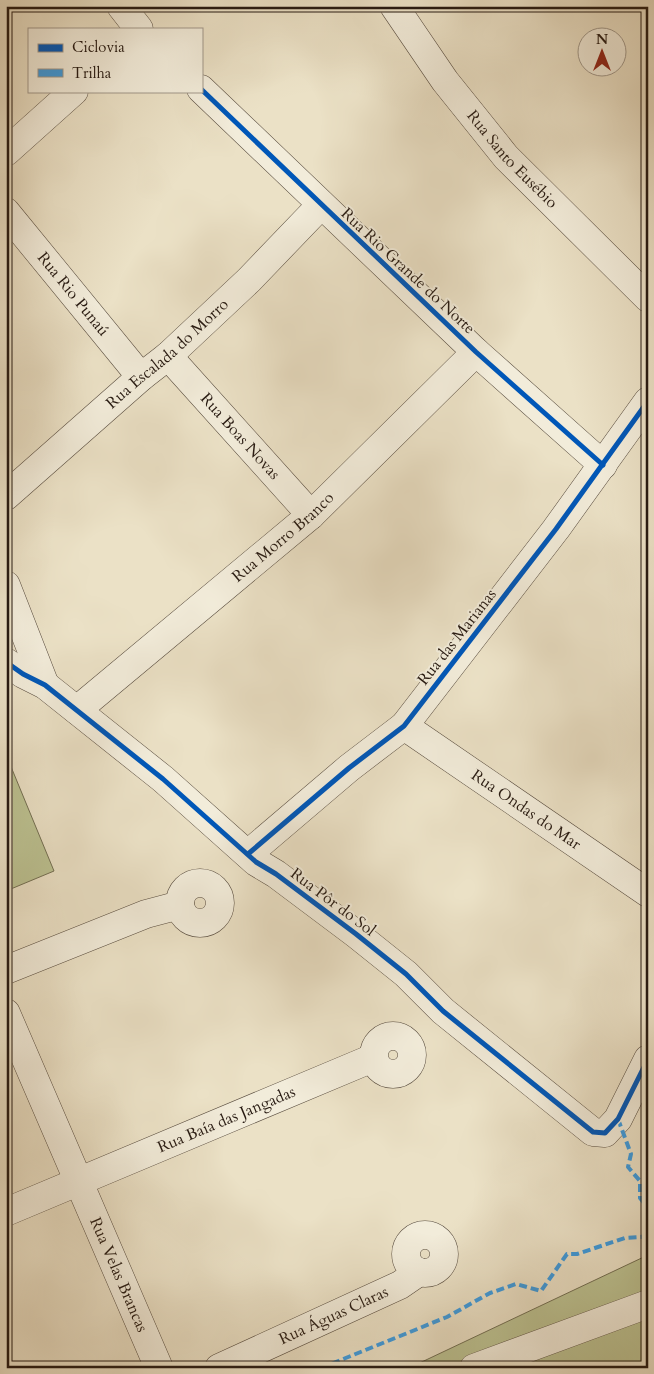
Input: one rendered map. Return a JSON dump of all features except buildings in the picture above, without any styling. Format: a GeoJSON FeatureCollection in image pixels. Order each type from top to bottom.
{"type":"FeatureCollection","features":[{"type":"Feature","properties":{"kind":"street"},"geometry":{"type":"LineString","coordinates":[[121,6],[138,28]]}},
{"type":"Feature","properties":{"kind":"street","name":"Rua Santo Eusébio"},"geometry":{"type":"LineString","coordinates":[[394,6],[445,81],[506,157],[648,298]]}},
{"type":"Feature","properties":{"kind":"street","name":"Rua Rio Grande do Norte"},"geometry":{"type":"LineString","coordinates":[[202,90],[476,352],[603,465]]}},
{"type":"Feature","properties":{"kind":"street"},"geometry":{"type":"LineString","coordinates":[[6,152],[73,92]]}},
{"type":"Feature","properties":{"kind":"street","name":"Rua Escalada do Morro"},"geometry":{"type":"LineString","coordinates":[[6,496],[141,377],[168,356],[249,280],[321,205]]}},
{"type":"Feature","properties":{"kind":"street","name":"Rua Rio Punaú"},"geometry":{"type":"LineString","coordinates":[[6,212],[141,377]]}},
{"type":"Feature","properties":{"kind":"street","name":"Rua Morro Branco"},"geometry":{"type":"LineString","coordinates":[[77,710],[311,515],[476,352]]}},
{"type":"Feature","properties":{"kind":"street","name":"Rua Boas Novas"},"geometry":{"type":"LineString","coordinates":[[168,356],[311,515]]}},
{"type":"Feature","properties":{"kind":"street","name":"Rua das Marianas"},"geometry":{"type":"LineString","coordinates":[[248,854],[349,768],[404,726],[603,465],[648,401]]}},
{"type":"Feature","properties":{"kind":"street"},"geometry":{"type":"LineString","coordinates":[[6,585],[45,685]]}},
{"type":"Feature","properties":{"kind":"street","name":"Rua Pôr do Sol"},"geometry":{"type":"LineString","coordinates":[[6,662],[23,674],[45,685],[77,710],[163,779],[256,862],[290,885],[406,974],[443,1011],[593,1132],[605,1133],[618,1119],[648,1059]]}},
{"type":"Feature","properties":{"kind":"street","name":"Rua Ondas do Mar"},"geometry":{"type":"LineString","coordinates":[[404,726],[648,893]]}},
{"type":"Feature","properties":{"kind":"street"},"geometry":{"type":"LineString","coordinates":[[6,970],[146,914],[180,905]]}},
{"type":"Feature","properties":{"kind":"street"},"geometry":{"type":"LineString","coordinates":[[6,1013],[78,1181]]}},
{"type":"Feature","properties":{"kind":"street","name":"Rua Baía das Jangadas"},"geometry":{"type":"LineString","coordinates":[[6,1212],[373,1058]]}},
{"type":"Feature","properties":{"kind":"street","name":"Rua Velas Brancas"},"geometry":{"type":"LineString","coordinates":[[78,1181],[159,1368]]}},
{"type":"Feature","properties":{"kind":"street","name":"Rua Águas Claras"},"geometry":{"type":"LineString","coordinates":[[219,1368],[400,1285],[419,1272]]}},
{"type":"Feature","properties":{"kind":"street"},"geometry":{"type":"LineString","coordinates":[[474,1368],[648,1304]]}},
{"type":"Feature","properties":{"kind":"green space"},"geometry":{"type":"Polygon","coordinates":[[[6,758],[54,871],[6,891],[6,758]]]}},
{"type":"Feature","properties":{"kind":"green space"},"geometry":{"type":"Polygon","coordinates":[[[648,1255],[648,1368],[409,1368],[648,1255]]]}},
{"type":"Feature","properties":{"kind":"marked path"},"geometry":{"type":"LineString","coordinates":[[618,1119],[631,1154],[628,1167],[640,1181],[640,1198],[648,1208]]}},
{"type":"Feature","properties":{"kind":"marked path"},"geometry":{"type":"LineString","coordinates":[[321,1368],[447,1317],[490,1293],[516,1284],[541,1291],[567,1254],[577,1254],[625,1238],[642,1237],[648,1231]]}},
{"type":"Feature","properties":{"kind":"cycle path"},"geometry":{"type":"LineString","coordinates":[[202,90],[476,352],[603,465]]}},
{"type":"Feature","properties":{"kind":"cycle path"},"geometry":{"type":"LineString","coordinates":[[248,854],[349,768],[404,726],[556,529],[648,401]]}},
{"type":"Feature","properties":{"kind":"cycle path"},"geometry":{"type":"LineString","coordinates":[[6,662],[23,674],[45,685],[163,779],[256,862],[276,874],[406,974],[443,1011],[593,1132],[605,1133],[618,1119],[648,1059]]}}]}
